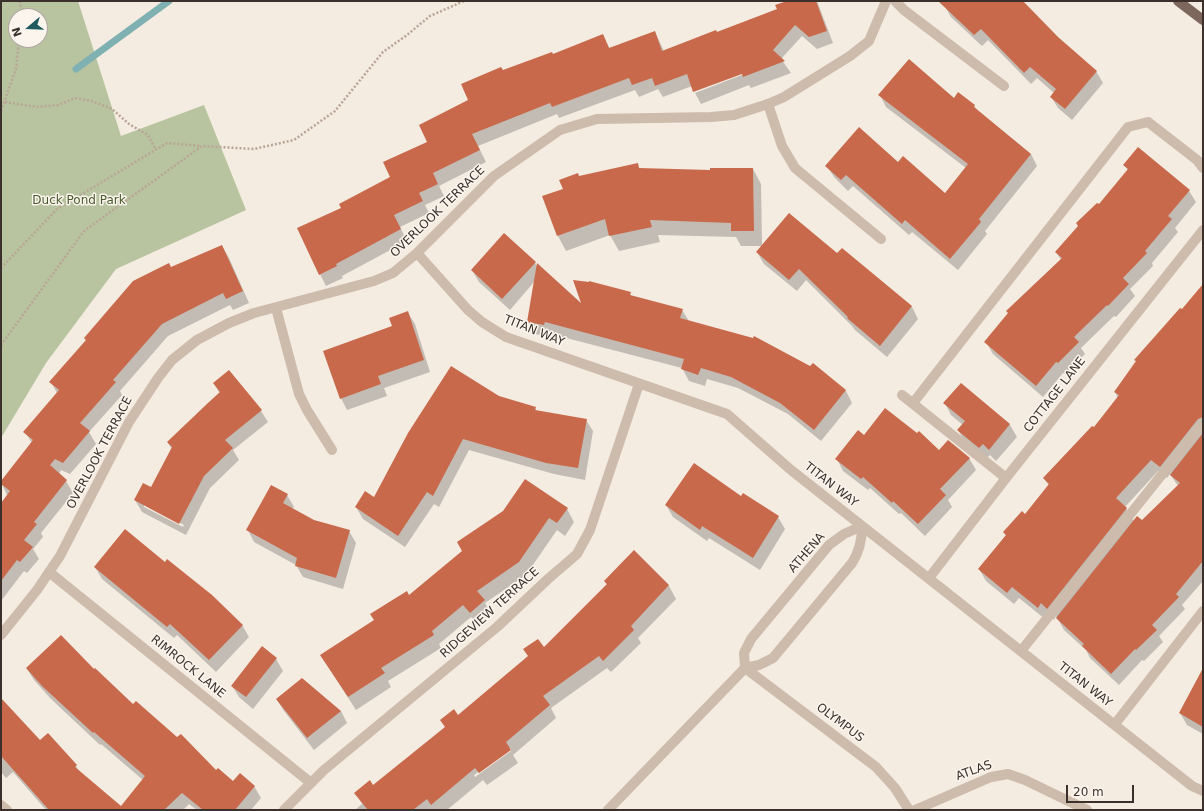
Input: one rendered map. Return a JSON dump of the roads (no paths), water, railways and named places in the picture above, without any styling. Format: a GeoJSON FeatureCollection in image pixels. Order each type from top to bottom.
{"type":"FeatureCollection","features":[{"type":"Feature","properties":{"kind":"main road"},"geometry":{"type":"LineString","coordinates":[[1178,1],[1203,20]]}},
{"type":"Feature","properties":{"kind":"street","name":"OVERLOOK TERRACE"},"geometry":{"type":"LineString","coordinates":[[1,635],[60,556],[128,422],[172,360],[197,340],[229,323],[254,313],[374,281],[393,273],[417,253],[494,176],[560,130],[597,119],[711,117],[734,115],[784,97],[850,56],[869,41],[886,1]]}},
{"type":"Feature","properties":{"kind":"street"},"geometry":{"type":"LineString","coordinates":[[895,1],[904,10],[1004,86]]}},
{"type":"Feature","properties":{"kind":"street"},"geometry":{"type":"LineString","coordinates":[[768,104],[782,146],[795,168],[881,239]]}},
{"type":"Feature","properties":{"kind":"street"},"geometry":{"type":"LineString","coordinates":[[913,403],[1128,127],[1148,122],[1197,160],[1203,168]]}},
{"type":"Feature","properties":{"kind":"street","name":"COTTAGE LANE"},"geometry":{"type":"LineString","coordinates":[[929,578],[1006,478],[1203,230]]}},
{"type":"Feature","properties":{"kind":"street","name":"TITAN WAY"},"geometry":{"type":"LineString","coordinates":[[417,253],[468,310],[482,322],[506,337],[727,414],[791,470],[1192,786],[1203,791]]}},
{"type":"Feature","properties":{"kind":"street"},"geometry":{"type":"LineString","coordinates":[[276,308],[298,394],[332,450]]}},
{"type":"Feature","properties":{"kind":"street","name":"RIDGEVIEW TERRACE"},"geometry":{"type":"LineString","coordinates":[[284,810],[324,770],[497,627],[576,554],[590,530],[639,384]]}},
{"type":"Feature","properties":{"kind":"street"},"geometry":{"type":"LineString","coordinates":[[902,395],[1006,478]]}},
{"type":"Feature","properties":{"kind":"street"},"geometry":{"type":"LineString","coordinates":[[1021,650],[1203,423]]}},
{"type":"Feature","properties":{"kind":"street"},"geometry":{"type":"LineString","coordinates":[[608,810],[745,668],[759,665],[772,658],[858,555],[862,526]]}},
{"type":"Feature","properties":{"kind":"street","name":"ATHENA"},"geometry":{"type":"LineString","coordinates":[[745,668],[744,653],[751,639],[829,545],[844,534],[862,526]]}},
{"type":"Feature","properties":{"kind":"street","name":"RIMROCK LANE"},"geometry":{"type":"LineString","coordinates":[[49,572],[311,783]]}},
{"type":"Feature","properties":{"kind":"street"},"geometry":{"type":"LineString","coordinates":[[1115,724],[1201,618]]}},
{"type":"Feature","properties":{"kind":"street","name":"OLYMPUS"},"geometry":{"type":"LineString","coordinates":[[745,668],[876,767],[895,788],[909,810]]}},
{"type":"Feature","properties":{"kind":"street","name":"ATLAS"},"geometry":{"type":"LineString","coordinates":[[915,810],[991,777],[1008,774],[1025,780],[1087,810]]}},
{"type":"Feature","properties":{"kind":"street"},"geometry":{"type":"LineString","coordinates":[[1,805],[7,810]]}},
{"type":"Feature","properties":{"kind":"waterway"},"geometry":{"type":"LineString","coordinates":[[76,69],[169,1]]}},
{"type":"Feature","properties":{"kind":"park label","name":"Duck Pond Park"},"geometry":{"type":"Point","coordinates":[79,201]}}]}
